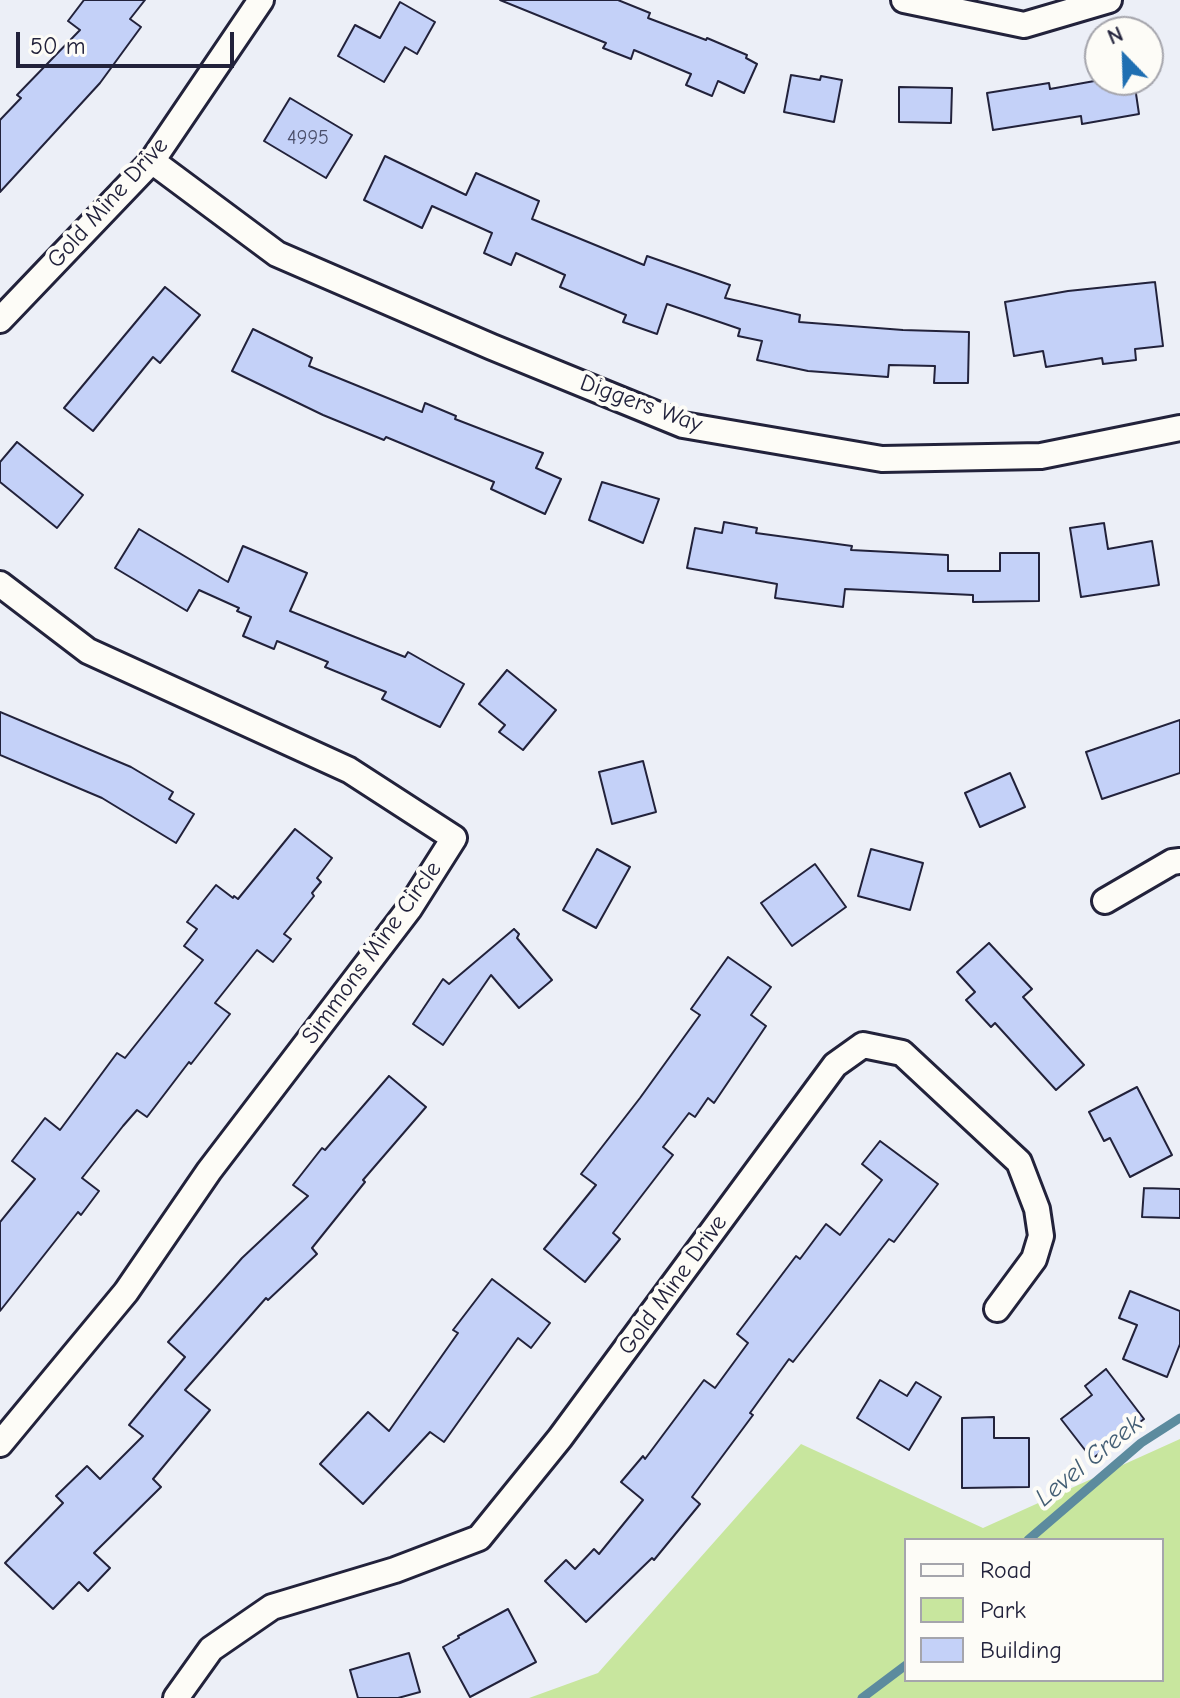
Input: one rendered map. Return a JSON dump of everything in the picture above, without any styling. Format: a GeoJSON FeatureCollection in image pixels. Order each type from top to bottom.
{"type":"FeatureCollection","features":[{"type":"Feature","properties":{"kind":"street","name":"Gold Mine Drive"},"geometry":{"type":"LineString","coordinates":[[0,320],[152,161],[261,0]]}},
{"type":"Feature","properties":{"kind":"street"},"geometry":{"type":"LineString","coordinates":[[904,0],[1024,25],[1109,0]]}},
{"type":"Feature","properties":{"kind":"street","name":"Diggers Way"},"geometry":{"type":"LineString","coordinates":[[152,161],[277,254],[683,425],[882,459],[1041,456],[1180,428]]}},
{"type":"Feature","properties":{"kind":"street","name":"Simmons Mine Circle"},"geometry":{"type":"LineString","coordinates":[[0,584],[88,651],[349,770],[454,838],[409,909],[209,1171],[126,1292],[0,1444]]}},
{"type":"Feature","properties":{"kind":"street"},"geometry":{"type":"LineString","coordinates":[[1105,901],[1172,862],[1180,861]]}},
{"type":"Feature","properties":{"kind":"street","name":"Gold Mine Drive"},"geometry":{"type":"LineString","coordinates":[[176,1698],[211,1649],[272,1607],[395,1570],[479,1538],[560,1438],[835,1065],[863,1045],[902,1053],[1019,1162],[1037,1209],[1041,1236],[1034,1259],[997,1309]]}},
{"type":"Feature","properties":{"kind":"green space"},"geometry":{"type":"Polygon","coordinates":[[[1180,1439],[1180,1698],[529,1698],[598,1673],[801,1444],[983,1528],[1180,1439]]]}},
{"type":"Feature","properties":{"kind":"building"},"geometry":{"type":"Polygon","coordinates":[[[84,0],[145,0],[130,19],[141,27],[100,83],[0,192],[0,120],[21,98],[17,95],[80,30],[68,21],[84,0]]]}},
{"type":"Feature","properties":{"kind":"building"},"geometry":{"type":"Polygon","coordinates":[[[500,0],[618,0],[650,13],[648,18],[747,55],[746,58],[757,64],[744,93],[718,81],[712,96],[686,85],[691,74],[634,50],[631,59],[603,48],[606,43],[500,0]]]}},
{"type":"Feature","properties":{"kind":"building"},"geometry":{"type":"Polygon","coordinates":[[[400,2],[435,22],[417,54],[405,47],[384,82],[338,56],[355,25],[380,38],[400,2]]]}},
{"type":"Feature","properties":{"kind":"building"},"geometry":{"type":"Polygon","coordinates":[[[791,75],[842,80],[834,122],[784,112],[791,75]]]}},
{"type":"Feature","properties":{"kind":"building"},"geometry":{"type":"Polygon","coordinates":[[[1049,83],[1050,89],[1084,83],[1084,96],[1136,96],[1139,114],[1082,124],[1081,116],[993,130],[987,93],[1049,83]]]}},
{"type":"Feature","properties":{"kind":"building"},"geometry":{"type":"Polygon","coordinates":[[[899,87],[952,88],[951,123],[899,122],[899,87]]]}},
{"type":"Feature","properties":{"kind":"building"},"geometry":{"type":"Polygon","coordinates":[[[290,98],[352,135],[326,178],[264,141],[290,98]]]}},
{"type":"Feature","properties":{"kind":"building"},"geometry":{"type":"Polygon","coordinates":[[[385,156],[466,195],[476,173],[539,201],[532,219],[644,265],[647,256],[730,285],[725,298],[800,315],[799,322],[969,332],[968,383],[934,383],[935,366],[889,365],[888,377],[808,371],[757,360],[762,341],[738,336],[740,329],[667,304],[657,334],[623,322],[626,315],[560,287],[565,275],[516,253],[511,265],[484,253],[492,233],[432,206],[422,228],[364,200],[385,156]]]}},
{"type":"Feature","properties":{"kind":"building"},"geometry":{"type":"Polygon","coordinates":[[[1155,282],[1163,346],[1135,349],[1136,360],[1103,364],[1102,358],[1046,367],[1043,351],[1014,356],[1005,302],[1068,291],[1155,282]]]}},
{"type":"Feature","properties":{"kind":"building"},"geometry":{"type":"Polygon","coordinates":[[[165,287],[200,315],[160,363],[153,357],[93,431],[64,408],[165,287]]]}},
{"type":"Feature","properties":{"kind":"building"},"geometry":{"type":"Polygon","coordinates":[[[253,329],[312,358],[309,366],[422,412],[425,403],[456,416],[455,419],[543,453],[536,468],[561,479],[545,514],[491,489],[494,482],[386,437],[384,440],[323,415],[232,371],[253,329]]]}},
{"type":"Feature","properties":{"kind":"building"},"geometry":{"type":"Polygon","coordinates":[[[17,442],[83,495],[57,528],[0,482],[0,462],[17,442]]]}},
{"type":"Feature","properties":{"kind":"building"},"geometry":{"type":"Polygon","coordinates":[[[602,482],[659,499],[643,543],[589,520],[602,482]]]}},
{"type":"Feature","properties":{"kind":"building"},"geometry":{"type":"Polygon","coordinates":[[[724,522],[757,528],[756,533],[852,546],[851,550],[948,555],[948,571],[1000,571],[1000,553],[1039,553],[1039,601],[973,602],[973,595],[845,589],[843,607],[775,598],[777,584],[687,568],[695,528],[722,533],[724,522]]]}},
{"type":"Feature","properties":{"kind":"building"},"geometry":{"type":"Polygon","coordinates":[[[1104,523],[1108,549],[1152,541],[1159,585],[1081,597],[1070,528],[1104,523]]]}},
{"type":"Feature","properties":{"kind":"building"},"geometry":{"type":"Polygon","coordinates":[[[139,529],[228,582],[243,546],[307,573],[290,611],[405,657],[408,652],[464,684],[440,727],[382,699],[386,692],[325,667],[328,662],[277,641],[274,649],[243,636],[251,617],[237,611],[239,608],[199,590],[187,611],[115,568],[139,529]]]}},
{"type":"Feature","properties":{"kind":"building"},"geometry":{"type":"Polygon","coordinates":[[[507,670],[556,710],[523,750],[499,732],[505,725],[479,704],[507,670]]]}},
{"type":"Feature","properties":{"kind":"building"},"geometry":{"type":"Polygon","coordinates":[[[0,712],[131,767],[173,792],[169,799],[194,814],[176,843],[102,798],[0,755],[0,712]]]}},
{"type":"Feature","properties":{"kind":"building"},"geometry":{"type":"Polygon","coordinates":[[[1180,720],[1180,773],[1102,799],[1086,752],[1180,720]]]}},
{"type":"Feature","properties":{"kind":"building"},"geometry":{"type":"Polygon","coordinates":[[[643,761],[656,812],[612,824],[599,772],[643,761]]]}},
{"type":"Feature","properties":{"kind":"building"},"geometry":{"type":"Polygon","coordinates":[[[1010,773],[1025,807],[980,827],[965,793],[1010,773]]]}},
{"type":"Feature","properties":{"kind":"building"},"geometry":{"type":"Polygon","coordinates":[[[295,829],[332,858],[317,878],[321,882],[312,893],[314,896],[284,934],[291,939],[273,962],[257,950],[215,1003],[230,1014],[147,1117],[137,1110],[82,1178],[99,1191],[81,1215],[78,1212],[0,1311],[0,1222],[35,1179],[12,1161],[45,1118],[60,1130],[117,1053],[125,1058],[203,960],[184,946],[197,929],[187,922],[216,885],[238,899],[295,829]]]}},
{"type":"Feature","properties":{"kind":"building"},"geometry":{"type":"Polygon","coordinates":[[[597,849],[630,867],[596,928],[563,910],[597,849]]]}},
{"type":"Feature","properties":{"kind":"building"},"geometry":{"type":"Polygon","coordinates":[[[871,849],[923,863],[910,910],[858,896],[871,849]]]}},
{"type":"Feature","properties":{"kind":"building"},"geometry":{"type":"Polygon","coordinates":[[[815,864],[846,907],[792,946],[761,903],[815,864]]]}},
{"type":"Feature","properties":{"kind":"building"},"geometry":{"type":"Polygon","coordinates":[[[514,929],[519,934],[517,938],[552,980],[519,1008],[491,975],[443,1045],[413,1024],[443,979],[449,984],[514,929]]]}},
{"type":"Feature","properties":{"kind":"building"},"geometry":{"type":"Polygon","coordinates":[[[989,943],[1032,989],[1023,997],[1084,1065],[1056,1090],[995,1023],[991,1027],[966,1000],[975,992],[957,972],[989,943]]]}},
{"type":"Feature","properties":{"kind":"building"},"geometry":{"type":"Polygon","coordinates":[[[728,957],[771,987],[751,1015],[766,1026],[714,1103],[708,1098],[695,1117],[689,1113],[663,1147],[673,1155],[613,1233],[620,1239],[585,1282],[544,1249],[596,1185],[581,1174],[700,1015],[691,1009],[728,957]]]}},
{"type":"Feature","properties":{"kind":"building"},"geometry":{"type":"Polygon","coordinates":[[[389,1076],[426,1107],[363,1180],[365,1182],[312,1248],[317,1254],[268,1300],[266,1298],[185,1390],[210,1410],[153,1479],[161,1487],[94,1553],[110,1568],[88,1591],[79,1582],[53,1609],[5,1563],[63,1503],[56,1496],[87,1466],[100,1479],[143,1436],[129,1425],[185,1357],[168,1342],[242,1258],[308,1196],[293,1185],[322,1148],[325,1150],[389,1076]]]}},
{"type":"Feature","properties":{"kind":"building"},"geometry":{"type":"Polygon","coordinates":[[[1137,1087],[1172,1155],[1130,1177],[1110,1138],[1104,1141],[1089,1112],[1137,1087]]]}},
{"type":"Feature","properties":{"kind":"building"},"geometry":{"type":"Polygon","coordinates":[[[880,1141],[938,1184],[894,1242],[889,1239],[793,1362],[789,1359],[750,1413],[753,1415],[692,1497],[700,1504],[654,1560],[652,1558],[586,1622],[545,1581],[566,1560],[575,1569],[594,1549],[599,1554],[643,1500],[621,1482],[643,1456],[645,1459],[704,1380],[715,1388],[748,1343],[737,1334],[796,1256],[800,1259],[826,1224],[840,1235],[882,1180],[862,1164],[880,1141]]]}},
{"type":"Feature","properties":{"kind":"building"},"geometry":{"type":"Polygon","coordinates":[[[1144,1188],[1180,1189],[1180,1218],[1142,1217],[1144,1188]]]}},
{"type":"Feature","properties":{"kind":"building"},"geometry":{"type":"Polygon","coordinates":[[[492,1279],[550,1323],[531,1348],[518,1338],[444,1442],[430,1432],[363,1504],[320,1464],[368,1412],[389,1431],[458,1333],[453,1330],[492,1279]]]}},
{"type":"Feature","properties":{"kind":"building"},"geometry":{"type":"Polygon","coordinates":[[[1130,1291],[1180,1311],[1180,1344],[1167,1377],[1123,1359],[1137,1325],[1119,1318],[1130,1291]]]}},
{"type":"Feature","properties":{"kind":"building"},"geometry":{"type":"Polygon","coordinates":[[[1106,1369],[1144,1419],[1092,1459],[1061,1419],[1092,1395],[1085,1386],[1106,1369]]]}},
{"type":"Feature","properties":{"kind":"building"},"geometry":{"type":"Polygon","coordinates":[[[880,1380],[907,1396],[916,1382],[941,1397],[909,1450],[857,1418],[880,1380]]]}},
{"type":"Feature","properties":{"kind":"building"},"geometry":{"type":"Polygon","coordinates":[[[994,1417],[994,1438],[1029,1438],[1029,1487],[962,1488],[962,1418],[994,1417]]]}},
{"type":"Feature","properties":{"kind":"building"},"geometry":{"type":"Polygon","coordinates":[[[508,1609],[536,1662],[470,1697],[443,1647],[508,1609]]]}},
{"type":"Feature","properties":{"kind":"building"},"geometry":{"type":"Polygon","coordinates":[[[409,1653],[420,1692],[398,1698],[358,1698],[350,1670],[409,1653]]]}},
{"type":"Feature","properties":{"kind":"waterway","name":"Level Creek"},"geometry":{"type":"LineString","coordinates":[[1030,1538],[1141,1443],[1180,1418]]}},
{"type":"Feature","properties":{"kind":"waterway","name":"Level Creek"},"geometry":{"type":"LineString","coordinates":[[862,1698],[904,1666]]}}]}
